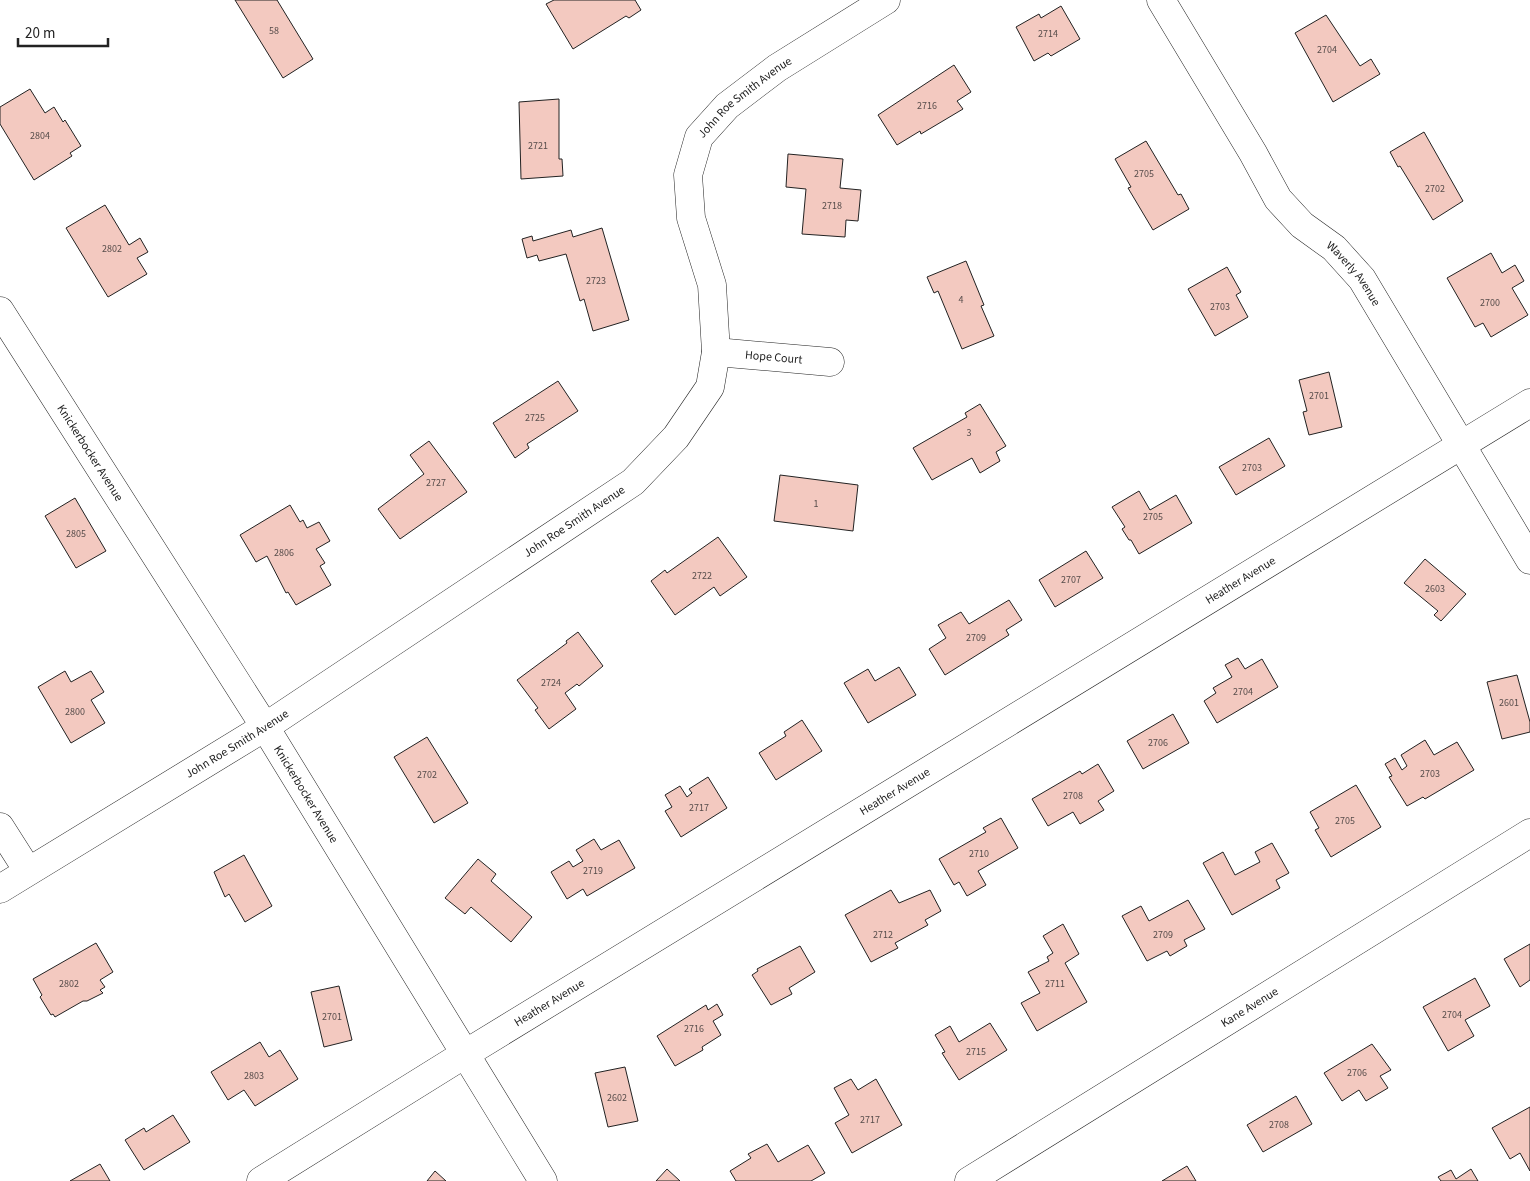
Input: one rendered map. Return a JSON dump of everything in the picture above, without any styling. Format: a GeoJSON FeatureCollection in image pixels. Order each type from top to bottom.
{"type":"FeatureCollection","features":[{"type":"Feature","properties":{"kind":"street","name":"Waverly Avenue"},"geometry":{"type":"LineString","coordinates":[[1161,0],[1253,153],[1278,199],[1302,225],[1334,248],[1362,279],[1530,560]]}},
{"type":"Feature","properties":{"kind":"street","name":"John Roe Smith Avenue"},"geometry":{"type":"LineString","coordinates":[[0,889],[265,728],[633,482],[676,436],[710,387],[716,352],[712,285],[691,218],[688,175],[699,137],[727,106],[777,68],[869,4]]}},
{"type":"Feature","properties":{"kind":"street","name":"Knickerbocker Avenue"},"geometry":{"type":"LineString","coordinates":[[0,311],[265,728],[543,1181]]}},
{"type":"Feature","properties":{"kind":"street","name":"Hope Court"},"geometry":{"type":"LineString","coordinates":[[716,352],[830,362]]}},
{"type":"Feature","properties":{"kind":"street","name":"Heather Avenue"},"geometry":{"type":"LineString","coordinates":[[261,1181],[465,1054],[1530,403]]}},
{"type":"Feature","properties":{"kind":"street"},"geometry":{"type":"LineString","coordinates":[[0,827],[28,871]]}},
{"type":"Feature","properties":{"kind":"street","name":"Kane Avenue"},"geometry":{"type":"LineString","coordinates":[[969,1181],[1530,833]]}},
{"type":"Feature","properties":{"kind":"building"},"geometry":{"type":"Polygon","coordinates":[[[235,0],[277,0],[313,59],[283,78],[235,0]]]}},
{"type":"Feature","properties":{"kind":"building"},"geometry":{"type":"Polygon","coordinates":[[[554,0],[635,0],[641,10],[629,18],[626,16],[573,49],[546,4],[554,0]]]}},
{"type":"Feature","properties":{"kind":"building"},"geometry":{"type":"Polygon","coordinates":[[[1061,6],[1080,39],[1051,56],[1048,53],[1034,61],[1016,27],[1039,14],[1041,18],[1061,6]]]}},
{"type":"Feature","properties":{"kind":"building"},"geometry":{"type":"Polygon","coordinates":[[[1326,15],[1360,66],[1371,59],[1380,74],[1333,102],[1295,33],[1326,15]]]}},
{"type":"Feature","properties":{"kind":"building"},"geometry":{"type":"Polygon","coordinates":[[[954,65],[971,92],[957,101],[963,109],[921,134],[920,131],[897,145],[878,115],[954,65]]]}},
{"type":"Feature","properties":{"kind":"building"},"geometry":{"type":"Polygon","coordinates":[[[30,89],[45,113],[54,107],[63,122],[65,120],[81,146],[70,153],[72,156],[34,180],[0,124],[0,107],[30,89]]]}},
{"type":"Feature","properties":{"kind":"building"},"geometry":{"type":"Polygon","coordinates":[[[559,99],[559,159],[562,159],[563,176],[521,179],[519,102],[559,99]]]}},
{"type":"Feature","properties":{"kind":"building"},"geometry":{"type":"Polygon","coordinates":[[[1424,132],[1463,201],[1433,220],[1390,152],[1424,132]]]}},
{"type":"Feature","properties":{"kind":"building"},"geometry":{"type":"Polygon","coordinates":[[[1146,141],[1178,195],[1181,194],[1189,209],[1153,230],[1128,188],[1131,187],[1115,159],[1146,141]]]}},
{"type":"Feature","properties":{"kind":"building"},"geometry":{"type":"Polygon","coordinates":[[[788,154],[843,159],[840,188],[861,190],[858,221],[846,220],[845,237],[802,234],[806,189],[786,187],[788,154]]]}},
{"type":"Feature","properties":{"kind":"building"},"geometry":{"type":"Polygon","coordinates":[[[105,205],[129,245],[140,238],[148,252],[137,258],[147,274],[108,297],[66,228],[105,205]]]}},
{"type":"Feature","properties":{"kind":"building"},"geometry":{"type":"Polygon","coordinates":[[[602,228],[629,320],[593,331],[584,299],[580,301],[566,254],[539,261],[537,255],[527,258],[522,239],[532,236],[533,241],[571,230],[573,237],[602,228]]]}},
{"type":"Feature","properties":{"kind":"building"},"geometry":{"type":"Polygon","coordinates":[[[1491,253],[1502,273],[1515,265],[1524,281],[1512,288],[1528,315],[1491,337],[1483,323],[1475,327],[1447,278],[1491,253]]]}},
{"type":"Feature","properties":{"kind":"building"},"geometry":{"type":"Polygon","coordinates":[[[966,261],[984,305],[981,306],[994,336],[962,349],[938,291],[934,293],[927,277],[966,261]]]}},
{"type":"Feature","properties":{"kind":"building"},"geometry":{"type":"Polygon","coordinates":[[[1227,267],[1241,292],[1236,295],[1248,317],[1215,336],[1188,289],[1227,267]]]}},
{"type":"Feature","properties":{"kind":"building"},"geometry":{"type":"Polygon","coordinates":[[[1329,372],[1342,427],[1309,435],[1303,412],[1307,411],[1299,380],[1329,372]]]}},
{"type":"Feature","properties":{"kind":"building"},"geometry":{"type":"Polygon","coordinates":[[[558,381],[578,411],[527,444],[529,448],[515,458],[493,423],[558,381]]]}},
{"type":"Feature","properties":{"kind":"building"},"geometry":{"type":"Polygon","coordinates":[[[980,404],[1006,446],[996,452],[1000,461],[980,473],[972,458],[932,480],[913,448],[967,417],[965,413],[980,404]]]}},
{"type":"Feature","properties":{"kind":"building"},"geometry":{"type":"Polygon","coordinates":[[[1269,438],[1285,466],[1236,495],[1219,467],[1269,438]]]}},
{"type":"Feature","properties":{"kind":"building"},"geometry":{"type":"Polygon","coordinates":[[[429,441],[467,492],[400,539],[378,509],[424,474],[410,455],[429,441]]]}},
{"type":"Feature","properties":{"kind":"building"},"geometry":{"type":"Polygon","coordinates":[[[780,475],[858,485],[853,531],[774,521],[780,475]]]}},
{"type":"Feature","properties":{"kind":"building"},"geometry":{"type":"Polygon","coordinates":[[[1139,491],[1150,510],[1176,495],[1192,523],[1139,554],[1122,529],[1125,527],[1112,507],[1139,491]]]}},
{"type":"Feature","properties":{"kind":"building"},"geometry":{"type":"Polygon","coordinates":[[[75,498],[106,551],[76,568],[45,516],[75,498]]]}},
{"type":"Feature","properties":{"kind":"building"},"geometry":{"type":"Polygon","coordinates":[[[290,505],[300,522],[303,520],[307,528],[319,522],[330,541],[316,549],[325,563],[320,566],[331,585],[296,605],[288,592],[286,593],[267,556],[256,562],[240,535],[290,505]]]}},
{"type":"Feature","properties":{"kind":"building"},"geometry":{"type":"Polygon","coordinates":[[[718,537],[747,577],[720,596],[714,587],[675,615],[651,581],[665,570],[667,573],[718,537]]]}},
{"type":"Feature","properties":{"kind":"building"},"geometry":{"type":"Polygon","coordinates":[[[1086,551],[1103,578],[1055,607],[1039,580],[1086,551]]]}},
{"type":"Feature","properties":{"kind":"building"},"geometry":{"type":"Polygon","coordinates":[[[1425,559],[1466,594],[1441,621],[1434,615],[1438,611],[1404,583],[1425,559]]]}},
{"type":"Feature","properties":{"kind":"building"},"geometry":{"type":"Polygon","coordinates":[[[1009,600],[1022,620],[1006,630],[1009,635],[945,675],[929,649],[946,638],[938,625],[961,612],[969,624],[1009,600]]]}},
{"type":"Feature","properties":{"kind":"building"},"geometry":{"type":"Polygon","coordinates":[[[578,632],[603,666],[579,686],[577,684],[565,693],[576,709],[549,729],[535,710],[538,708],[517,680],[567,643],[566,641],[578,632]]]}},
{"type":"Feature","properties":{"kind":"building"},"geometry":{"type":"Polygon","coordinates":[[[1238,658],[1245,669],[1262,659],[1278,687],[1217,723],[1204,701],[1216,693],[1213,688],[1232,677],[1225,665],[1238,658]]]}},
{"type":"Feature","properties":{"kind":"building"},"geometry":{"type":"Polygon","coordinates":[[[899,667],[916,695],[868,723],[844,683],[868,669],[875,681],[899,667]]]}},
{"type":"Feature","properties":{"kind":"building"},"geometry":{"type":"Polygon","coordinates":[[[65,671],[71,682],[91,671],[104,692],[91,700],[105,723],[71,743],[38,687],[65,671]]]}},
{"type":"Feature","properties":{"kind":"building"},"geometry":{"type":"Polygon","coordinates":[[[1517,675],[1530,722],[1530,732],[1502,739],[1487,682],[1517,675]]]}},
{"type":"Feature","properties":{"kind":"building"},"geometry":{"type":"Polygon","coordinates":[[[1173,714],[1189,743],[1143,769],[1127,741],[1173,714]]]}},
{"type":"Feature","properties":{"kind":"building"},"geometry":{"type":"Polygon","coordinates":[[[802,720],[822,751],[776,780],[759,753],[786,736],[784,732],[802,720]]]}},
{"type":"Feature","properties":{"kind":"building"},"geometry":{"type":"Polygon","coordinates":[[[427,737],[468,803],[434,823],[394,757],[427,737]]]}},
{"type":"Feature","properties":{"kind":"building"},"geometry":{"type":"Polygon","coordinates":[[[1425,740],[1434,755],[1457,742],[1474,770],[1425,799],[1423,797],[1407,806],[1389,777],[1392,776],[1385,764],[1395,758],[1402,770],[1407,766],[1401,755],[1425,740]]]}},
{"type":"Feature","properties":{"kind":"building"},"geometry":{"type":"Polygon","coordinates":[[[1098,764],[1114,791],[1098,801],[1104,810],[1080,824],[1073,812],[1048,826],[1032,799],[1080,771],[1082,774],[1098,764]]]}},
{"type":"Feature","properties":{"kind":"building"},"geometry":{"type":"Polygon","coordinates":[[[708,777],[727,808],[681,837],[665,811],[672,807],[665,795],[680,786],[687,797],[692,793],[689,789],[708,777]]]}},
{"type":"Feature","properties":{"kind":"building"},"geometry":{"type":"Polygon","coordinates":[[[1356,785],[1381,827],[1331,857],[1315,830],[1319,828],[1310,812],[1356,785]]]}},
{"type":"Feature","properties":{"kind":"building"},"geometry":{"type":"Polygon","coordinates":[[[1001,818],[1018,848],[978,871],[986,885],[967,896],[959,882],[954,885],[939,859],[986,832],[983,828],[1001,818]]]}},
{"type":"Feature","properties":{"kind":"building"},"geometry":{"type":"Polygon","coordinates":[[[594,839],[601,850],[619,840],[635,868],[587,896],[583,889],[567,899],[551,872],[569,861],[573,867],[583,861],[576,850],[594,839]]]}},
{"type":"Feature","properties":{"kind":"building"},"geometry":{"type":"Polygon","coordinates":[[[1272,843],[1289,873],[1276,880],[1280,888],[1232,915],[1203,863],[1223,852],[1235,875],[1260,862],[1255,852],[1272,843]]]}},
{"type":"Feature","properties":{"kind":"building"},"geometry":{"type":"Polygon","coordinates":[[[244,855],[272,906],[245,922],[229,894],[225,897],[214,872],[244,855]]]}},
{"type":"Feature","properties":{"kind":"building"},"geometry":{"type":"Polygon","coordinates":[[[478,859],[496,874],[491,881],[532,917],[511,942],[471,907],[465,914],[445,898],[478,859]]]}},
{"type":"Feature","properties":{"kind":"building"},"geometry":{"type":"Polygon","coordinates":[[[891,890],[899,903],[930,890],[941,911],[925,920],[928,925],[895,943],[898,948],[871,962],[845,915],[891,890]]]}},
{"type":"Feature","properties":{"kind":"building"},"geometry":{"type":"Polygon","coordinates":[[[1188,900],[1205,929],[1184,940],[1187,946],[1170,956],[1167,951],[1147,961],[1122,916],[1141,906],[1149,921],[1188,900]]]}},
{"type":"Feature","properties":{"kind":"building"},"geometry":{"type":"Polygon","coordinates":[[[1063,924],[1079,954],[1065,963],[1087,1002],[1037,1031],[1021,1003],[1040,993],[1028,972],[1049,961],[1047,957],[1053,953],[1043,936],[1063,924]]]}},
{"type":"Feature","properties":{"kind":"building"},"geometry":{"type":"Polygon","coordinates":[[[96,943],[113,972],[100,980],[105,987],[100,990],[103,993],[83,1001],[55,1017],[53,1014],[51,1015],[40,997],[42,995],[33,979],[96,943]]]}},
{"type":"Feature","properties":{"kind":"building"},"geometry":{"type":"Polygon","coordinates":[[[1530,944],[1530,980],[1520,987],[1504,959],[1530,944]]]}},
{"type":"Feature","properties":{"kind":"building"},"geometry":{"type":"Polygon","coordinates":[[[800,946],[815,972],[789,988],[792,994],[771,1005],[752,975],[758,971],[757,969],[800,946]]]}},
{"type":"Feature","properties":{"kind":"building"},"geometry":{"type":"Polygon","coordinates":[[[1475,978],[1490,1006],[1465,1020],[1474,1036],[1448,1051],[1423,1007],[1475,978]]]}},
{"type":"Feature","properties":{"kind":"building"},"geometry":{"type":"Polygon","coordinates":[[[339,986],[352,1040],[324,1047],[311,992],[339,986]]]}},
{"type":"Feature","properties":{"kind":"building"},"geometry":{"type":"Polygon","coordinates":[[[717,1004],[723,1015],[713,1021],[721,1035],[702,1047],[703,1050],[675,1066],[657,1036],[706,1005],[708,1010],[717,1004]]]}},
{"type":"Feature","properties":{"kind":"building"},"geometry":{"type":"Polygon","coordinates":[[[990,1023],[1007,1050],[959,1080],[942,1053],[945,1052],[935,1035],[950,1026],[959,1042],[990,1023]]]}},
{"type":"Feature","properties":{"kind":"building"},"geometry":{"type":"Polygon","coordinates":[[[260,1042],[269,1057],[280,1050],[298,1079],[255,1106],[244,1090],[228,1100],[211,1072],[260,1042]]]}},
{"type":"Feature","properties":{"kind":"building"},"geometry":{"type":"Polygon","coordinates":[[[1372,1044],[1391,1070],[1380,1076],[1388,1088],[1366,1101],[1359,1090],[1342,1101],[1324,1073],[1372,1044]]]}},
{"type":"Feature","properties":{"kind":"building"},"geometry":{"type":"Polygon","coordinates":[[[625,1067],[638,1121],[608,1127],[595,1073],[625,1067]]]}},
{"type":"Feature","properties":{"kind":"building"},"geometry":{"type":"Polygon","coordinates":[[[851,1079],[858,1090],[876,1079],[902,1125],[852,1153],[835,1123],[849,1115],[834,1088],[851,1079]]]}},
{"type":"Feature","properties":{"kind":"building"},"geometry":{"type":"Polygon","coordinates":[[[1296,1096],[1312,1124],[1263,1152],[1247,1125],[1296,1096]]]}},
{"type":"Feature","properties":{"kind":"building"},"geometry":{"type":"Polygon","coordinates":[[[1530,1107],[1530,1171],[1520,1153],[1510,1159],[1492,1128],[1530,1107]]]}},
{"type":"Feature","properties":{"kind":"building"},"geometry":{"type":"Polygon","coordinates":[[[173,1115],[190,1142],[144,1170],[125,1140],[144,1128],[146,1132],[173,1115]]]}},
{"type":"Feature","properties":{"kind":"building"},"geometry":{"type":"Polygon","coordinates":[[[767,1144],[778,1162],[808,1145],[825,1173],[811,1181],[736,1181],[730,1171],[751,1158],[748,1154],[767,1144]]]}},
{"type":"Feature","properties":{"kind":"building"},"geometry":{"type":"Polygon","coordinates":[[[100,1164],[110,1181],[70,1181],[100,1164]]]}},
{"type":"Feature","properties":{"kind":"building"},"geometry":{"type":"Polygon","coordinates":[[[1187,1166],[1196,1181],[1162,1181],[1187,1166]]]}},
{"type":"Feature","properties":{"kind":"building"},"geometry":{"type":"Polygon","coordinates":[[[667,1169],[680,1181],[656,1181],[667,1169]]]}},
{"type":"Feature","properties":{"kind":"building"},"geometry":{"type":"Polygon","coordinates":[[[1471,1169],[1478,1181],[1441,1181],[1438,1177],[1451,1170],[1456,1179],[1471,1169]]]}},
{"type":"Feature","properties":{"kind":"building"},"geometry":{"type":"Polygon","coordinates":[[[435,1171],[446,1181],[427,1181],[435,1171]]]}}]}
